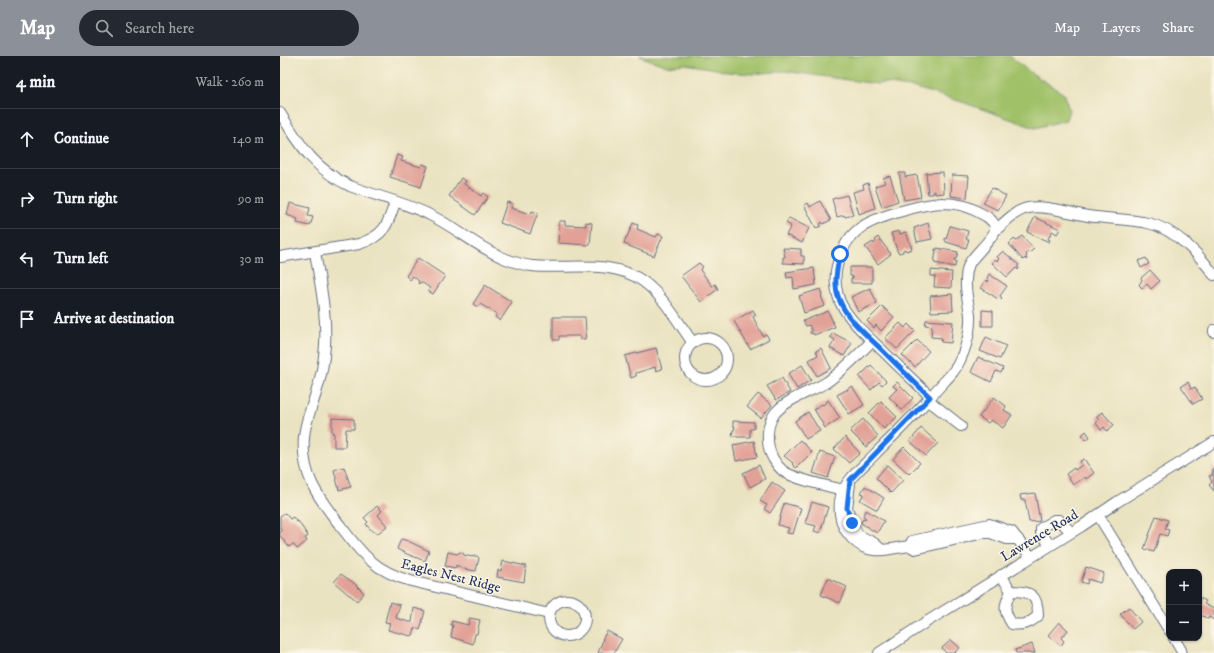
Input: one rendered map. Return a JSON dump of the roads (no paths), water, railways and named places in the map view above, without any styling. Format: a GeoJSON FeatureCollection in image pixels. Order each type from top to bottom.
{"type":"FeatureCollection","features":[{"type":"Feature","properties":{"kind":"street"},"geometry":{"type":"LineString","coordinates":[[280,113],[311,158],[330,175],[350,186],[429,214],[484,249],[516,262],[540,266],[605,268],[626,272],[636,276],[649,286],[663,301],[693,343]]}},
{"type":"Feature","properties":{"kind":"street"},"geometry":{"type":"LineString","coordinates":[[280,257],[359,244],[376,236],[382,232],[389,222],[395,202]]}},
{"type":"Feature","properties":{"kind":"street"},"geometry":{"type":"LineString","coordinates":[[961,426],[929,398],[856,325],[839,299],[836,287],[836,270],[840,254],[846,243],[853,234],[861,228],[870,222],[928,205],[942,203],[961,205],[990,218],[996,230]]}},
{"type":"Feature","properties":{"kind":"street"},"geometry":{"type":"LineString","coordinates":[[1031,557],[1012,532],[989,524],[912,541],[910,546],[882,550],[869,550],[854,543],[844,528],[840,514],[841,496],[850,480],[929,398],[953,371],[961,357],[968,335],[970,317],[966,273],[970,263],[996,230],[1020,210],[1028,208],[1043,208],[1150,224],[1169,231],[1198,255],[1214,275]]}},
{"type":"Feature","properties":{"kind":"street","name":"Eagles Nest Ridge"},"geometry":{"type":"LineString","coordinates":[[315,252],[324,316],[325,346],[321,377],[304,435],[304,448],[307,474],[318,496],[364,556],[392,575],[411,582],[549,614]]}},
{"type":"Feature","properties":{"kind":"street"},"geometry":{"type":"LineString","coordinates":[[707,338],[715,340],[722,345],[726,353],[727,361],[724,370],[719,376],[711,380],[702,380],[690,372],[686,364],[686,354],[689,346],[693,343],[707,338]]}},
{"type":"Feature","properties":{"kind":"street"},"geometry":{"type":"LineString","coordinates":[[844,490],[792,476],[784,471],[775,462],[769,448],[768,430],[775,413],[784,405],[826,383],[837,375],[872,341]]}},
{"type":"Feature","properties":{"kind":"street","name":"Lawrence Road"},"geometry":{"type":"LineString","coordinates":[[879,653],[1214,442]]}},
{"type":"Feature","properties":{"kind":"street"},"geometry":{"type":"LineString","coordinates":[[850,480],[847,508],[852,523],[858,535],[874,543],[882,550]]}},
{"type":"Feature","properties":{"kind":"street"},"geometry":{"type":"LineString","coordinates":[[1098,515],[1166,625]]}},
{"type":"Feature","properties":{"kind":"street"},"geometry":{"type":"LineString","coordinates":[[1050,545],[1041,534],[1041,528],[1054,520],[1059,520],[1071,532]]}},
{"type":"Feature","properties":{"kind":"street"},"geometry":{"type":"LineString","coordinates":[[1001,575],[1011,591]]}},
{"type":"Feature","properties":{"kind":"street"},"geometry":{"type":"LineString","coordinates":[[1176,641],[1181,650]]}}]}
